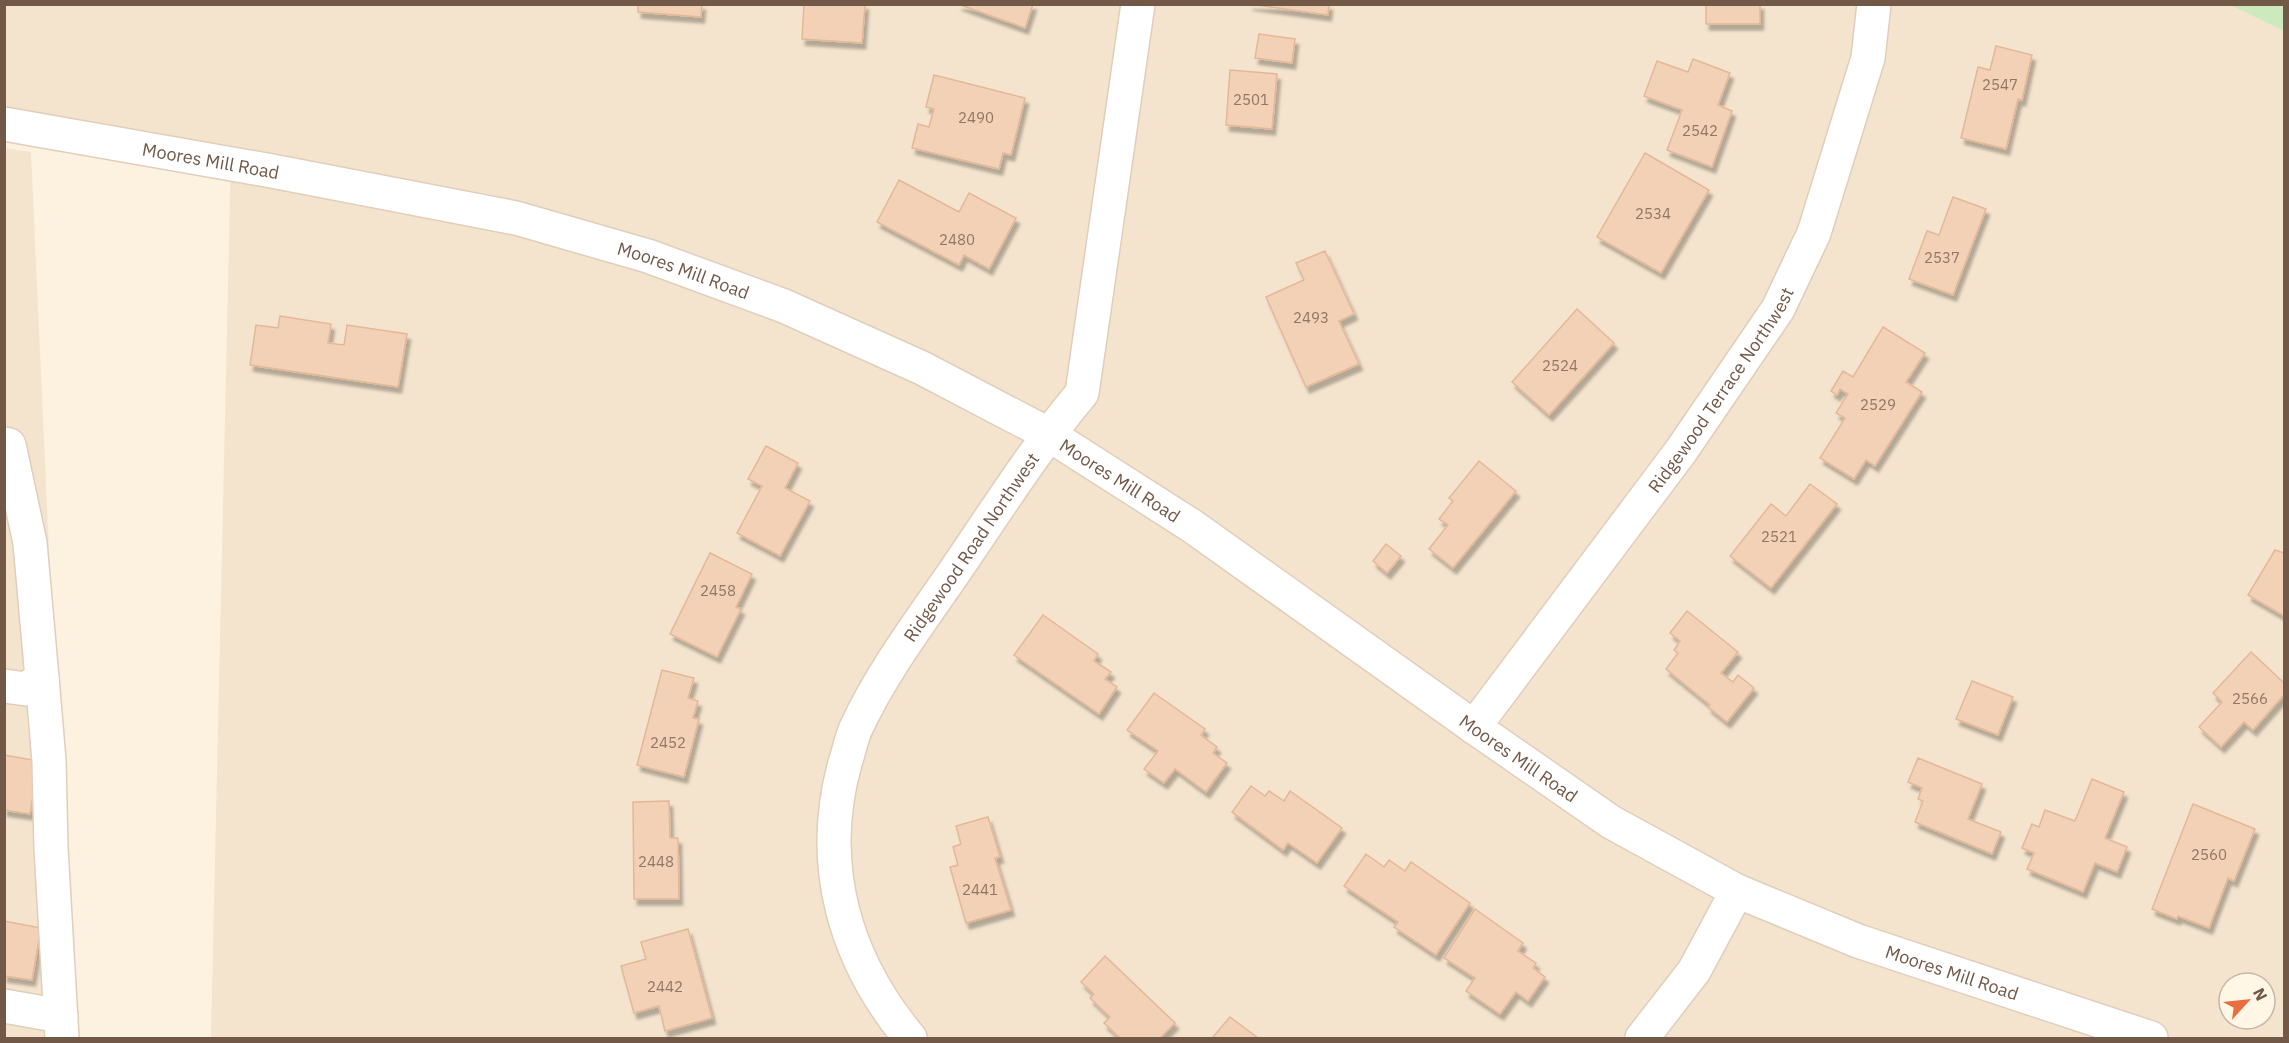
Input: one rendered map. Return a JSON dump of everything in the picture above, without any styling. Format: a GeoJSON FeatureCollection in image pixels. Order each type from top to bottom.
{"type":"FeatureCollection","features":[{"type":"Feature","properties":{"kind":"street","name":"Ridgewood Road Northwest"},"geometry":{"type":"LineString","coordinates":[[910,1038],[890,1014],[868,980],[851,942],[838,892],[834,841],[838,790],[855,731],[878,684],[1048,434],[1082,393],[1138,4]]}},
{"type":"Feature","properties":{"kind":"street","name":"Ridgewood Terrace Northwest"},"geometry":{"type":"LineString","coordinates":[[1474,727],[1682,451],[1778,309],[1814,233],[1868,58],[1874,4]]}},
{"type":"Feature","properties":{"kind":"street","name":"Moores Mill Road"},"geometry":{"type":"LineString","coordinates":[[4,124],[272,171],[516,218],[648,256],[784,306],[922,368],[1048,434],[1192,526],[1611,822],[1737,891],[1858,941],[2151,1038]]}},
{"type":"Feature","properties":{"kind":"street"},"geometry":{"type":"LineString","coordinates":[[4,444],[9,445],[30,543],[49,760],[51,848],[61,1027],[4,1006]]}},
{"type":"Feature","properties":{"kind":"street"},"geometry":{"type":"LineString","coordinates":[[4,686],[26,690],[42,678]]}},
{"type":"Feature","properties":{"kind":"street"},"geometry":{"type":"LineString","coordinates":[[1642,1038],[1694,971],[1737,891]]}},
{"type":"Feature","properties":{"kind":"shaded area"},"geometry":{"type":"Polygon","coordinates":[[[5,5],[2230,5],[2284,31],[2284,1038],[211,1038],[231,153],[5,129],[5,5]]]}},
{"type":"Feature","properties":{"kind":"shaded area"},"geometry":{"type":"Polygon","coordinates":[[[4,148],[31,152],[71,1038],[5,1038],[4,148]]]}},
{"type":"Feature","properties":{"kind":"green space"},"geometry":{"type":"Polygon","coordinates":[[[2230,5],[2284,5],[2284,31],[2230,5]]]}},
{"type":"Feature","properties":{"kind":"building"},"geometry":{"type":"Polygon","coordinates":[[[638,4],[702,4],[701,17],[638,12],[638,4]]]}},
{"type":"Feature","properties":{"kind":"building"},"geometry":{"type":"Polygon","coordinates":[[[804,4],[865,4],[862,43],[802,39],[804,4]]]}},
{"type":"Feature","properties":{"kind":"building"},"geometry":{"type":"Polygon","coordinates":[[[958,4],[1033,4],[1025,28],[958,4]]]}},
{"type":"Feature","properties":{"kind":"building"},"geometry":{"type":"Polygon","coordinates":[[[1249,4],[1329,4],[1328,15],[1249,4]]]}},
{"type":"Feature","properties":{"kind":"building"},"geometry":{"type":"Polygon","coordinates":[[[1706,4],[1760,4],[1760,24],[1706,24],[1706,4]]]}},
{"type":"Feature","properties":{"kind":"building"},"geometry":{"type":"Polygon","coordinates":[[[1259,34],[1295,39],[1292,63],[1255,58],[1259,34]]]}},
{"type":"Feature","properties":{"kind":"building"},"geometry":{"type":"Polygon","coordinates":[[[1996,46],[2032,55],[2022,100],[2018,99],[2006,149],[1961,138],[1978,67],[1990,70],[1996,46]]]}},
{"type":"Feature","properties":{"kind":"building"},"geometry":{"type":"Polygon","coordinates":[[[1693,59],[1730,73],[1718,105],[1732,111],[1712,167],[1667,150],[1682,110],[1644,96],[1657,61],[1688,72],[1693,59]]]}},
{"type":"Feature","properties":{"kind":"building"},"geometry":{"type":"Polygon","coordinates":[[[1230,70],[1277,74],[1272,129],[1226,125],[1230,70]]]}},
{"type":"Feature","properties":{"kind":"building"},"geometry":{"type":"Polygon","coordinates":[[[934,75],[1025,98],[1011,155],[1003,153],[999,169],[912,148],[918,124],[929,127],[934,109],[926,107],[934,75]]]}},
{"type":"Feature","properties":{"kind":"building"},"geometry":{"type":"Polygon","coordinates":[[[1645,153],[1709,190],[1661,273],[1597,237],[1645,153]]]}},
{"type":"Feature","properties":{"kind":"building"},"geometry":{"type":"Polygon","coordinates":[[[899,180],[959,212],[969,193],[1016,218],[989,269],[964,255],[959,265],[877,222],[899,180]]]}},
{"type":"Feature","properties":{"kind":"building"},"geometry":{"type":"Polygon","coordinates":[[[1953,197],[1986,209],[1953,295],[1909,279],[1927,231],[1939,235],[1953,197]]]}},
{"type":"Feature","properties":{"kind":"building"},"geometry":{"type":"Polygon","coordinates":[[[1325,251],[1354,314],[1339,321],[1359,364],[1306,387],[1266,297],[1304,280],[1296,263],[1325,251]]]}},
{"type":"Feature","properties":{"kind":"building"},"geometry":{"type":"Polygon","coordinates":[[[1577,309],[1614,343],[1549,415],[1512,382],[1577,309]]]}},
{"type":"Feature","properties":{"kind":"building"},"geometry":{"type":"Polygon","coordinates":[[[280,316],[331,324],[328,343],[344,345],[347,325],[407,334],[398,387],[250,365],[256,325],[278,328],[280,316]]]}},
{"type":"Feature","properties":{"kind":"building"},"geometry":{"type":"Polygon","coordinates":[[[1883,327],[1925,353],[1906,382],[1922,392],[1875,466],[1866,460],[1854,479],[1820,458],[1845,418],[1836,413],[1848,394],[1840,389],[1837,395],[1831,391],[1843,371],[1853,377],[1883,327]]]}},
{"type":"Feature","properties":{"kind":"building"},"geometry":{"type":"Polygon","coordinates":[[[766,446],[798,463],[785,488],[810,501],[780,556],[737,533],[762,486],[748,479],[766,446]]]}},
{"type":"Feature","properties":{"kind":"building"},"geometry":{"type":"Polygon","coordinates":[[[1479,461],[1516,491],[1453,568],[1429,549],[1448,525],[1439,519],[1453,501],[1449,498],[1479,461]]]}},
{"type":"Feature","properties":{"kind":"building"},"geometry":{"type":"Polygon","coordinates":[[[1810,484],[1837,504],[1771,588],[1730,556],[1771,504],[1786,516],[1810,484]]]}},
{"type":"Feature","properties":{"kind":"building"},"geometry":{"type":"Polygon","coordinates":[[[1386,544],[1401,556],[1387,573],[1373,561],[1386,544]]]}},
{"type":"Feature","properties":{"kind":"building"},"geometry":{"type":"Polygon","coordinates":[[[2275,550],[2284,553],[2284,616],[2248,595],[2275,550]]]}},
{"type":"Feature","properties":{"kind":"building"},"geometry":{"type":"Polygon","coordinates":[[[710,553],[752,574],[736,607],[741,609],[717,657],[670,634],[710,553]]]}},
{"type":"Feature","properties":{"kind":"building"},"geometry":{"type":"Polygon","coordinates":[[[1687,611],[1738,652],[1721,673],[1733,682],[1738,675],[1754,688],[1727,722],[1666,669],[1678,653],[1674,650],[1680,641],[1670,633],[1687,611]]]}},
{"type":"Feature","properties":{"kind":"building"},"geometry":{"type":"Polygon","coordinates":[[[1043,615],[1098,654],[1094,661],[1111,672],[1105,679],[1117,687],[1099,714],[1014,655],[1043,615]]]}},
{"type":"Feature","properties":{"kind":"building"},"geometry":{"type":"Polygon","coordinates":[[[2251,652],[2284,683],[2284,695],[2253,730],[2244,722],[2221,747],[2199,727],[2222,702],[2213,693],[2251,652]]]}},
{"type":"Feature","properties":{"kind":"building"},"geometry":{"type":"Polygon","coordinates":[[[662,670],[694,678],[688,698],[698,701],[693,718],[699,719],[684,777],[637,765],[662,670]]]}},
{"type":"Feature","properties":{"kind":"building"},"geometry":{"type":"Polygon","coordinates":[[[1972,681],[2013,697],[1998,735],[1956,719],[1972,681]]]}},
{"type":"Feature","properties":{"kind":"building"},"geometry":{"type":"Polygon","coordinates":[[[1154,693],[1205,729],[1201,735],[1217,747],[1213,753],[1227,763],[1206,792],[1175,769],[1164,783],[1144,769],[1158,751],[1127,730],[1154,693]]]}},
{"type":"Feature","properties":{"kind":"building"},"geometry":{"type":"Polygon","coordinates":[[[4,755],[39,761],[30,814],[4,810],[4,755]]]}},
{"type":"Feature","properties":{"kind":"building"},"geometry":{"type":"Polygon","coordinates":[[[1918,758],[1982,784],[1968,819],[2001,832],[1992,854],[1915,822],[1923,801],[1918,799],[1922,788],[1908,782],[1918,758]]]}},
{"type":"Feature","properties":{"kind":"building"},"geometry":{"type":"Polygon","coordinates":[[[2092,779],[2124,792],[2105,838],[2127,847],[2117,872],[2095,863],[2083,892],[2027,869],[2034,853],[2022,848],[2032,824],[2039,827],[2045,810],[2075,821],[2092,779]]]}},
{"type":"Feature","properties":{"kind":"building"},"geometry":{"type":"Polygon","coordinates":[[[1251,786],[1265,796],[1269,791],[1284,801],[1290,791],[1342,828],[1317,863],[1288,843],[1283,850],[1232,812],[1251,786]]]}},
{"type":"Feature","properties":{"kind":"building"},"geometry":{"type":"Polygon","coordinates":[[[669,801],[670,838],[678,838],[679,899],[634,899],[633,802],[669,801]]]}},
{"type":"Feature","properties":{"kind":"building"},"geometry":{"type":"Polygon","coordinates":[[[2193,804],[2255,829],[2234,881],[2228,878],[2209,928],[2152,909],[2193,804]]]}},
{"type":"Feature","properties":{"kind":"building"},"geometry":{"type":"Polygon","coordinates":[[[988,817],[1000,857],[995,858],[1011,910],[966,923],[950,867],[958,865],[953,847],[961,844],[956,826],[988,817]]]}},
{"type":"Feature","properties":{"kind":"building"},"geometry":{"type":"Polygon","coordinates":[[[1366,854],[1384,867],[1389,860],[1405,871],[1411,862],[1470,903],[1436,955],[1394,927],[1398,922],[1344,886],[1366,854]]]}},
{"type":"Feature","properties":{"kind":"building"},"geometry":{"type":"Polygon","coordinates":[[[1475,909],[1523,943],[1518,951],[1536,963],[1533,968],[1545,977],[1528,1001],[1516,992],[1500,1014],[1466,991],[1475,978],[1444,958],[1475,909]]]}},
{"type":"Feature","properties":{"kind":"building"},"geometry":{"type":"Polygon","coordinates":[[[4,921],[41,928],[32,980],[4,976],[4,921]]]}},
{"type":"Feature","properties":{"kind":"building"},"geometry":{"type":"Polygon","coordinates":[[[688,929],[712,1018],[665,1031],[659,1006],[634,1013],[621,966],[646,959],[641,942],[688,929]]]}},
{"type":"Feature","properties":{"kind":"building"},"geometry":{"type":"Polygon","coordinates":[[[1105,956],[1175,1023],[1160,1038],[1120,1038],[1104,1023],[1110,1017],[1090,998],[1094,994],[1081,982],[1105,956]]]}},
{"type":"Feature","properties":{"kind":"building"},"geometry":{"type":"Polygon","coordinates":[[[1230,1017],[1258,1038],[1212,1038],[1230,1017]]]}}]}
